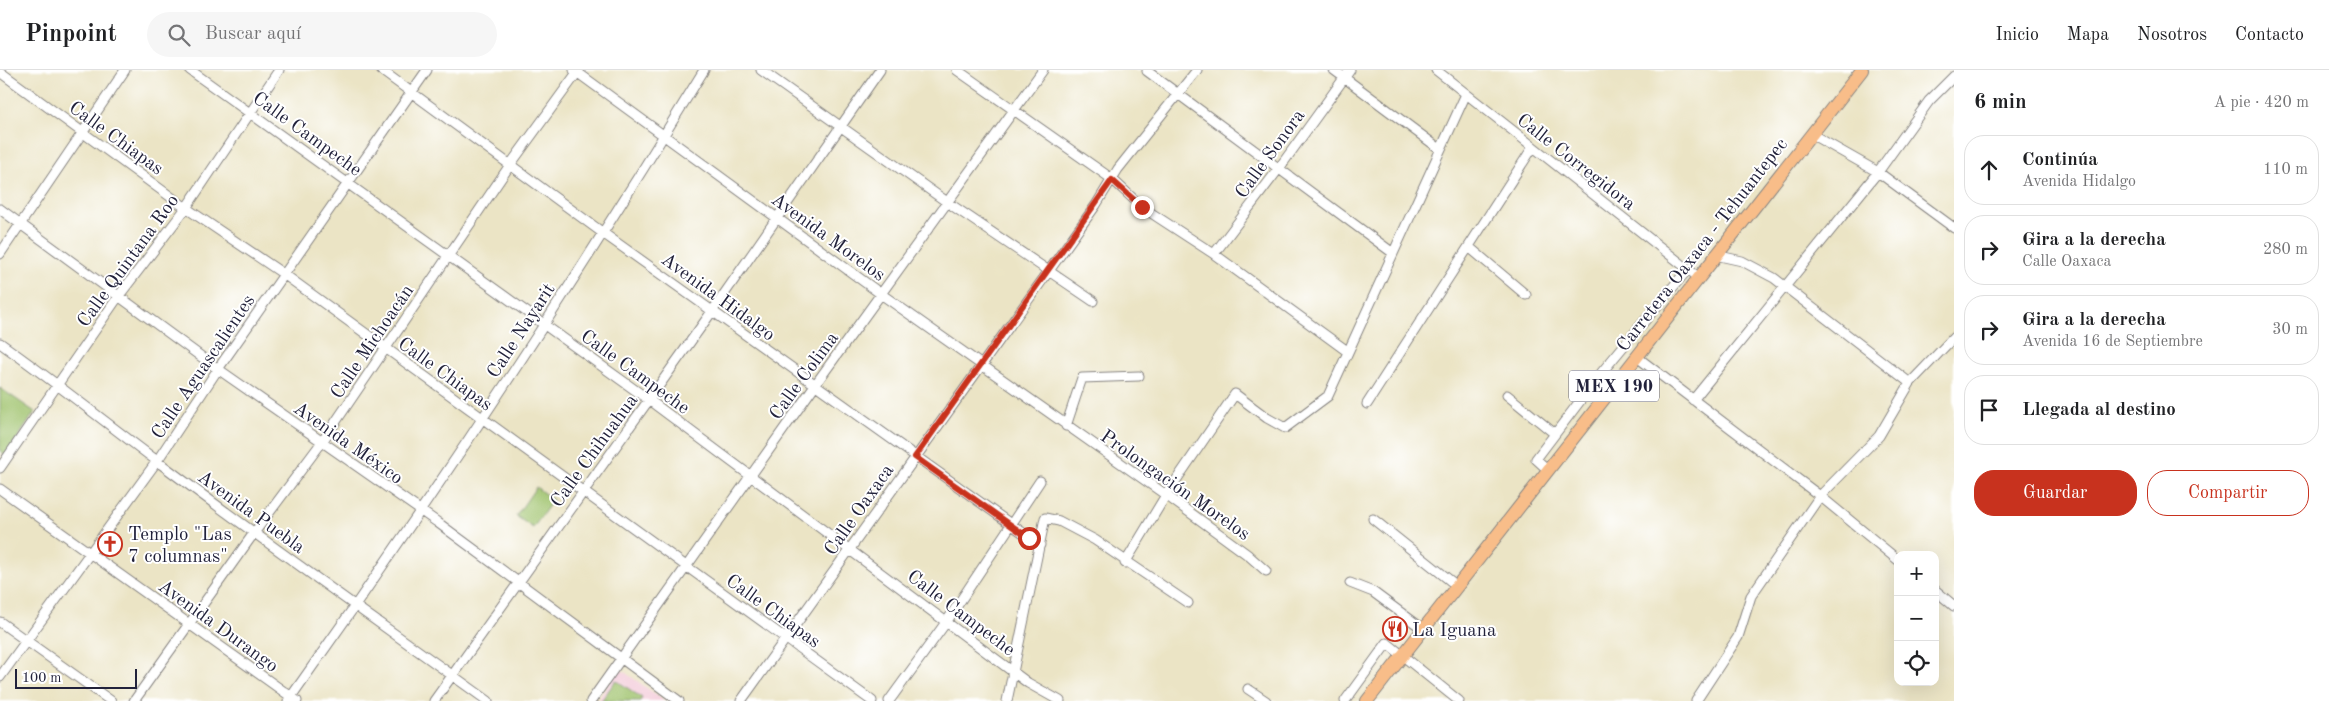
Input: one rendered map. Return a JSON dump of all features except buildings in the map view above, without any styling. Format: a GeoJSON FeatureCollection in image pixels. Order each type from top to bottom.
{"type":"FeatureCollection","features":[{"type":"Feature","properties":{"kind":"main road","name":"Carretera Oaxaca - Tehuantepec"},"geometry":{"type":"LineString","coordinates":[[1367,701],[1637,357],[1693,273],[1715,255],[1862,70]]}},
{"type":"Feature","properties":{"kind":"street"},"geometry":{"type":"LineString","coordinates":[[0,254],[125,70]]}},
{"type":"Feature","properties":{"kind":"street","name":"Calle Campeche"},"geometry":{"type":"LineString","coordinates":[[190,70],[251,112],[448,257],[649,400],[1028,683],[1060,701]]}},
{"type":"Feature","properties":{"kind":"street","name":"Calle Quintana Roo"},"geometry":{"type":"LineString","coordinates":[[0,468],[118,297],[186,208],[280,70]]}},
{"type":"Feature","properties":{"kind":"street","name":"Avenida Hidalgo"},"geometry":{"type":"LineString","coordinates":[[381,70],[603,233],[1040,545]]}},
{"type":"Feature","properties":{"kind":"street","name":"Calle Aguascalientes"},"geometry":{"type":"LineString","coordinates":[[0,677],[157,461],[218,369],[428,70]]}},
{"type":"Feature","properties":{"kind":"street","name":"Calle Nayarit"},"geometry":{"type":"LineString","coordinates":[[292,700],[482,420],[603,233],[704,70]]}},
{"type":"Feature","properties":{"kind":"street"},"geometry":{"type":"LineString","coordinates":[[761,70],[947,202],[1093,301]]}},
{"type":"Feature","properties":{"kind":"street","name":"Calle Chihuahua"},"geometry":{"type":"LineString","coordinates":[[434,701],[517,582],[584,492],[713,310],[880,70]]}},
{"type":"Feature","properties":{"kind":"street"},"geometry":{"type":"LineString","coordinates":[[957,70],[1112,180],[1142,207],[1214,254],[1347,351]]}},
{"type":"Feature","properties":{"kind":"street","name":"Calle Colima"},"geometry":{"type":"LineString","coordinates":[[591,701],[815,385],[1043,70]]}},
{"type":"Feature","properties":{"kind":"street","name":"Calle Oaxaca"},"geometry":{"type":"LineString","coordinates":[[741,701],[1112,180],[1197,70]]}},
{"type":"Feature","properties":{"kind":"street"},"geometry":{"type":"LineString","coordinates":[[1334,70],[1347,74],[1440,149]]}},
{"type":"Feature","properties":{"kind":"street","name":"Calle Corregidora"},"geometry":{"type":"LineString","coordinates":[[1436,70],[1693,273]]}},
{"type":"Feature","properties":{"kind":"street","name":"Avenida Morelos"},"geometry":{"type":"LineString","coordinates":[[577,71],[663,137],[1066,426]]}},
{"type":"Feature","properties":{"kind":"street","name":"Calle Michoacán"},"geometry":{"type":"LineString","coordinates":[[134,701],[254,533],[322,442],[510,165],[577,71]]}},
{"type":"Feature","properties":{"kind":"street"},"geometry":{"type":"LineString","coordinates":[[1147,71],[1280,167],[1393,253]]}},
{"type":"Feature","properties":{"kind":"street","name":"Calle Chiapas"},"geometry":{"type":"LineString","coordinates":[[0,72],[186,208],[285,275],[482,420],[872,701]]}},
{"type":"Feature","properties":{"kind":"street","name":"Calle Sonora"},"geometry":{"type":"LineString","coordinates":[[1214,254],[1347,74]]}},
{"type":"Feature","properties":{"kind":"street"},"geometry":{"type":"LineString","coordinates":[[1693,400],[1878,172],[1929,101],[1954,76]]}},
{"type":"Feature","properties":{"kind":"street"},"geometry":{"type":"LineString","coordinates":[[1126,563],[1166,495],[1235,394],[1267,418],[1285,428],[1328,396],[1466,94]]}},
{"type":"Feature","properties":{"kind":"street"},"geometry":{"type":"LineString","coordinates":[[1810,134],[1878,172],[1954,228]]}},
{"type":"Feature","properties":{"kind":"street"},"geometry":{"type":"LineString","coordinates":[[1367,404],[1533,147]]}},
{"type":"Feature","properties":{"kind":"street","name":"Avenida México"},"geometry":{"type":"LineString","coordinates":[[0,209],[118,297],[420,512],[679,701]]}},
{"type":"Feature","properties":{"kind":"street"},"geometry":{"type":"LineString","coordinates":[[1469,247],[1526,295]]}},
{"type":"Feature","properties":{"kind":"street"},"geometry":{"type":"LineString","coordinates":[[1715,255],[1742,261],[1774,278],[1910,383]]}},
{"type":"Feature","properties":{"kind":"street"},"geometry":{"type":"LineString","coordinates":[[1548,470],[1536,459],[1602,372],[1693,273]]}},
{"type":"Feature","properties":{"kind":"street"},"geometry":{"type":"LineString","coordinates":[[1696,701],[1738,637],[1751,596],[1820,496],[1878,436],[1910,383],[1954,337]]}},
{"type":"Feature","properties":{"kind":"street","name":"Avenida Puebla"},"geometry":{"type":"LineString","coordinates":[[0,343],[58,384],[254,533],[488,701]]}},
{"type":"Feature","properties":{"kind":"street"},"geometry":{"type":"LineString","coordinates":[[1637,357],[1820,496],[1894,557]]}},
{"type":"Feature","properties":{"kind":"street"},"geometry":{"type":"LineString","coordinates":[[1602,372],[1614,387]]}},
{"type":"Feature","properties":{"kind":"street"},"geometry":{"type":"LineString","coordinates":[[1066,426],[1082,378],[1139,376]]}},
{"type":"Feature","properties":{"kind":"street"},"geometry":{"type":"LineString","coordinates":[[1507,395],[1555,434]]}},
{"type":"Feature","properties":{"kind":"street"},"geometry":{"type":"LineString","coordinates":[[1571,413],[1582,427]]}},
{"type":"Feature","properties":{"kind":"street","name":"Prolongación Morelos"},"geometry":{"type":"LineString","coordinates":[[1066,426],[1166,495],[1248,555],[1266,571]]}},
{"type":"Feature","properties":{"kind":"street"},"geometry":{"type":"LineString","coordinates":[[889,701],[1012,526],[1040,481]]}},
{"type":"Feature","properties":{"kind":"street","name":"Avenida Durango"},"geometry":{"type":"LineString","coordinates":[[0,489],[90,552],[292,700]]}},
{"type":"Feature","properties":{"kind":"street"},"geometry":{"type":"LineString","coordinates":[[1008,701],[1045,518],[1059,521],[1095,540],[1126,563],[1188,603]]}},
{"type":"Feature","properties":{"kind":"street"},"geometry":{"type":"LineString","coordinates":[[1373,519],[1457,586]]}},
{"type":"Feature","properties":{"kind":"street"},"geometry":{"type":"LineString","coordinates":[[1350,583],[1373,592],[1423,629]]}},
{"type":"Feature","properties":{"kind":"street"},"geometry":{"type":"LineString","coordinates":[[1939,593],[1954,606]]}},
{"type":"Feature","properties":{"kind":"street"},"geometry":{"type":"LineString","coordinates":[[0,622],[111,701]]}},
{"type":"Feature","properties":{"kind":"street"},"geometry":{"type":"LineString","coordinates":[[1345,701],[1387,643],[1459,701]]}},
{"type":"Feature","properties":{"kind":"street"},"geometry":{"type":"LineString","coordinates":[[1248,689],[1266,701]]}},
{"type":"Feature","properties":{"kind":"shaded area"},"geometry":{"type":"Polygon","coordinates":[[[619,668],[665,701],[597,701],[619,668]]]}},
{"type":"Feature","properties":{"kind":"green space"},"geometry":{"type":"Polygon","coordinates":[[[0,388],[35,412],[6,455],[0,451],[0,388]]]}},
{"type":"Feature","properties":{"kind":"green space"},"geometry":{"type":"Polygon","coordinates":[[[536,487],[553,500],[533,528],[516,516],[536,487]]]}},
{"type":"Feature","properties":{"kind":"green space"},"geometry":{"type":"Polygon","coordinates":[[[616,680],[642,698],[640,701],[601,701],[616,680]]]}},
{"type":"Feature","properties":{"kind":"place","name":"Templo \"Las 7 columnas\""},"geometry":{"type":"Point","coordinates":[110,544]}},
{"type":"Feature","properties":{"kind":"place","name":"La Iguana"},"geometry":{"type":"Point","coordinates":[1395,629]}},
{"type":"Feature","properties":{"kind":"route"},"geometry":{"type":"LineString","coordinates":[[1029,538],[915,457],[1112,180],[1142,207]]}}]}
